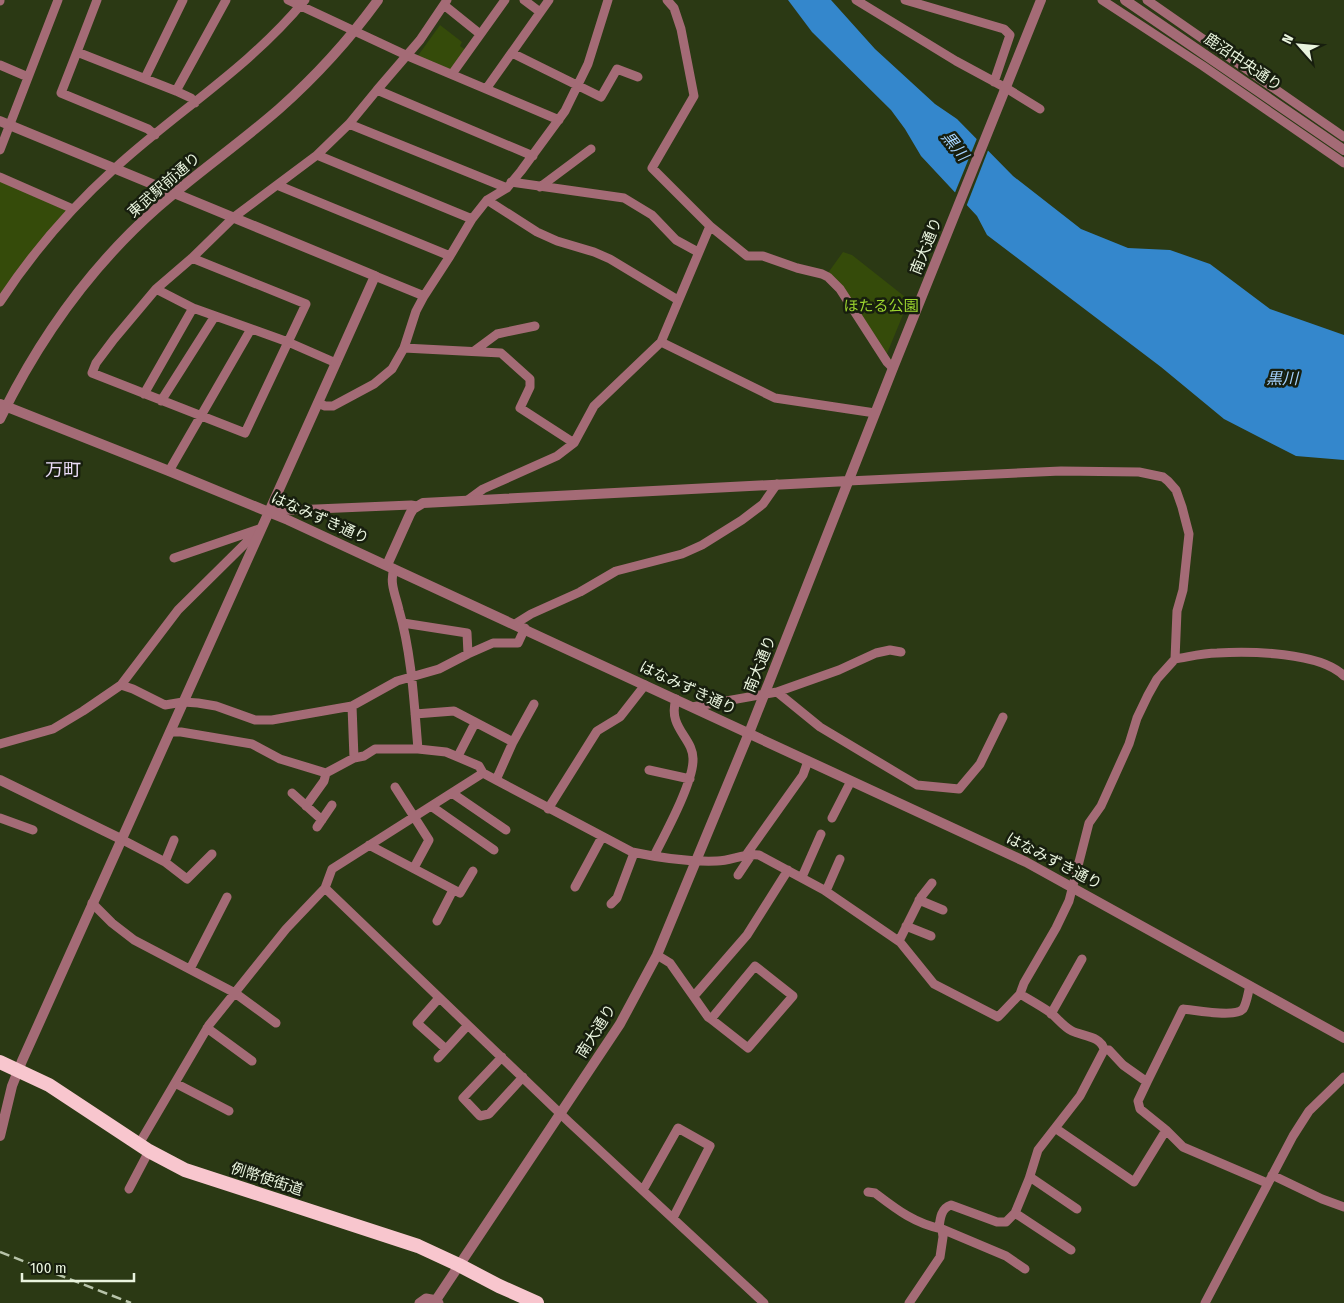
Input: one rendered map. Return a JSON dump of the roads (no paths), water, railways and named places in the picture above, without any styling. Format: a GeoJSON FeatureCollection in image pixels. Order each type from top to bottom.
{"type":"FeatureCollection","features":[{"type":"Feature","properties":{"kind":"highway","name":"例幣使街道"},"geometry":{"type":"LineString","coordinates":[[0,1062],[56,1089],[144,1147],[185,1170],[393,1237],[459,1265],[537,1303]]}},
{"type":"Feature","properties":{"kind":"street"},"geometry":{"type":"LineString","coordinates":[[0,150],[5,123],[28,77],[58,0]]}},
{"type":"Feature","properties":{"kind":"street"},"geometry":{"type":"LineString","coordinates":[[97,0],[61,93],[148,129],[155,135]]}},
{"type":"Feature","properties":{"kind":"street"},"geometry":{"type":"LineString","coordinates":[[145,78],[183,0]]}},
{"type":"Feature","properties":{"kind":"street"},"geometry":{"type":"LineString","coordinates":[[176,91],[226,0]]}},
{"type":"Feature","properties":{"kind":"street"},"geometry":{"type":"LineString","coordinates":[[288,0],[303,3],[408,56],[558,120]]}},
{"type":"Feature","properties":{"kind":"street","name":"東武駅前通り"},"geometry":{"type":"LineString","coordinates":[[0,419],[3,406],[37,350],[73,299],[111,254],[158,207],[279,109],[327,62],[378,0]]}},
{"type":"Feature","properties":{"kind":"street"},"geometry":{"type":"LineString","coordinates":[[452,74],[505,0]]}},
{"type":"Feature","properties":{"kind":"street"},"geometry":{"type":"LineString","coordinates":[[524,0],[540,12]]}},
{"type":"Feature","properties":{"kind":"street"},"geometry":{"type":"LineString","coordinates":[[486,89],[549,0]]}},
{"type":"Feature","properties":{"kind":"street"},"geometry":{"type":"LineString","coordinates":[[318,403],[329,407],[333,406],[374,384],[392,369],[404,348],[416,311],[424,296],[472,219],[487,200],[509,185],[564,112],[588,64],[608,0]]}},
{"type":"Feature","properties":{"kind":"street"},"geometry":{"type":"LineString","coordinates":[[667,0],[674,8],[681,29],[694,96],[652,168],[710,226],[747,256],[763,256],[828,277],[840,289],[892,368]]}},
{"type":"Feature","properties":{"kind":"street"},"geometry":{"type":"LineString","coordinates":[[856,0],[994,82],[1005,91],[1040,109]]}},
{"type":"Feature","properties":{"kind":"street"},"geometry":{"type":"LineString","coordinates":[[905,0],[1004,29],[1010,34],[994,82]]}},
{"type":"Feature","properties":{"kind":"street","name":"南大通り"},"geometry":{"type":"LineString","coordinates":[[437,1302],[459,1265],[620,1024],[657,954],[764,696],[892,368],[1041,0]]}},
{"type":"Feature","properties":{"kind":"street","name":"鹿沼中央通り"},"geometry":{"type":"LineString","coordinates":[[1125,0],[1344,150]]}},
{"type":"Feature","properties":{"kind":"street"},"geometry":{"type":"LineString","coordinates":[[1147,0],[1159,3],[1209,57],[1344,163]]}},
{"type":"Feature","properties":{"kind":"street"},"geometry":{"type":"LineString","coordinates":[[1106,1],[1209,57],[1344,137]]}},
{"type":"Feature","properties":{"kind":"street"},"geometry":{"type":"LineString","coordinates":[[0,302],[16,277],[73,209],[114,168],[247,60],[303,3]]}},
{"type":"Feature","properties":{"kind":"street"},"geometry":{"type":"LineString","coordinates":[[192,258],[306,304],[245,432],[199,416],[92,373],[96,364],[114,339],[156,289],[192,258],[234,217],[317,155],[349,124],[408,56],[446,3],[480,34]]}},
{"type":"Feature","properties":{"kind":"street"},"geometry":{"type":"LineString","coordinates":[[77,52],[176,91],[196,103]]}},
{"type":"Feature","properties":{"kind":"street"},"geometry":{"type":"LineString","coordinates":[[512,53],[601,96],[617,68],[638,77]]}},
{"type":"Feature","properties":{"kind":"street"},"geometry":{"type":"LineString","coordinates":[[0,65],[28,77]]}},
{"type":"Feature","properties":{"kind":"street"},"geometry":{"type":"LineString","coordinates":[[377,90],[532,156]]}},
{"type":"Feature","properties":{"kind":"street"},"geometry":{"type":"LineString","coordinates":[[5,123],[424,296]]}},
{"type":"Feature","properties":{"kind":"street"},"geometry":{"type":"LineString","coordinates":[[349,124],[509,185],[624,198],[652,215],[676,240],[698,252]]}},
{"type":"Feature","properties":{"kind":"street"},"geometry":{"type":"LineString","coordinates":[[540,187],[591,149]]}},
{"type":"Feature","properties":{"kind":"street"},"geometry":{"type":"LineString","coordinates":[[317,155],[472,219]]}},
{"type":"Feature","properties":{"kind":"street"},"geometry":{"type":"LineString","coordinates":[[0,177],[73,209]]}},
{"type":"Feature","properties":{"kind":"street"},"geometry":{"type":"LineString","coordinates":[[277,185],[450,256]]}},
{"type":"Feature","properties":{"kind":"street"},"geometry":{"type":"LineString","coordinates":[[487,200],[537,232],[557,241],[610,259],[678,300]]}},
{"type":"Feature","properties":{"kind":"street"},"geometry":{"type":"LineString","coordinates":[[468,500],[483,489],[557,456],[574,443],[594,406],[660,342],[710,226]]}},
{"type":"Feature","properties":{"kind":"street"},"geometry":{"type":"LineString","coordinates":[[0,1136],[12,1086],[18,1070],[375,276]]}},
{"type":"Feature","properties":{"kind":"street"},"geometry":{"type":"LineString","coordinates":[[156,289],[193,308],[288,342],[336,363]]}},
{"type":"Feature","properties":{"kind":"street"},"geometry":{"type":"LineString","coordinates":[[144,394],[193,308]]}},
{"type":"Feature","properties":{"kind":"street"},"geometry":{"type":"LineString","coordinates":[[161,401],[215,316]]}},
{"type":"Feature","properties":{"kind":"street"},"geometry":{"type":"LineString","coordinates":[[474,351],[497,334],[535,326]]}},
{"type":"Feature","properties":{"kind":"street"},"geometry":{"type":"LineString","coordinates":[[169,470],[251,329]]}},
{"type":"Feature","properties":{"kind":"street"},"geometry":{"type":"LineString","coordinates":[[660,342],[775,398],[875,413]]}},
{"type":"Feature","properties":{"kind":"street"},"geometry":{"type":"LineString","coordinates":[[404,348],[501,354],[530,379],[530,386],[520,408],[574,443]]}},
{"type":"Feature","properties":{"kind":"street","name":"はなみずき通り"},"geometry":{"type":"LineString","coordinates":[[3,406],[269,511],[525,628],[1026,862],[1344,1038]]}},
{"type":"Feature","properties":{"kind":"street"},"geometry":{"type":"LineString","coordinates":[[170,732],[181,732],[252,744],[280,759],[326,773],[354,758],[364,756],[375,748],[446,752],[480,766],[483,773],[634,853],[697,861],[719,861],[759,855],[826,891],[899,941],[934,984],[998,1016],[1020,994],[1024,982],[1056,928],[1069,901],[1089,823],[1101,806],[1129,744],[1137,718],[1148,695],[1157,679],[1174,659],[1177,611],[1183,590],[1189,534],[1176,490],[1162,477],[1139,472],[1070,471],[777,484],[468,500],[429,503],[417,506],[402,505],[269,511]]}},
{"type":"Feature","properties":{"kind":"street"},"geometry":{"type":"LineString","coordinates":[[515,624],[531,614],[580,592],[616,571],[682,554],[702,546],[763,504],[777,484]]}},
{"type":"Feature","properties":{"kind":"street"},"geometry":{"type":"LineString","coordinates":[[417,506],[410,514],[391,567],[391,580],[403,623],[411,677],[418,749]]}},
{"type":"Feature","properties":{"kind":"street"},"geometry":{"type":"LineString","coordinates":[[174,558],[262,528]]}},
{"type":"Feature","properties":{"kind":"street"},"geometry":{"type":"LineString","coordinates":[[2,741],[52,729],[83,711],[121,684],[178,610],[262,528]]}},
{"type":"Feature","properties":{"kind":"street"},"geometry":{"type":"LineString","coordinates":[[403,623],[467,633],[468,654]]}},
{"type":"Feature","properties":{"kind":"street"},"geometry":{"type":"LineString","coordinates":[[121,684],[133,688],[164,705],[183,702],[216,706],[254,720],[272,720],[352,706],[398,681],[439,669],[493,643],[518,643],[525,628]]}},
{"type":"Feature","properties":{"kind":"street"},"geometry":{"type":"LineString","coordinates":[[692,707],[764,696],[839,670],[876,652],[890,650],[901,652]]}},
{"type":"Feature","properties":{"kind":"street"},"geometry":{"type":"LineString","coordinates":[[1174,659],[1215,653],[1255,652],[1324,662],[1344,676]]}},
{"type":"Feature","properties":{"kind":"street"},"geometry":{"type":"LineString","coordinates":[[548,808],[597,731],[620,717],[646,685]]}},
{"type":"Feature","properties":{"kind":"street"},"geometry":{"type":"LineString","coordinates":[[776,692],[820,727],[917,785],[959,789],[980,764],[1003,717]]}},
{"type":"Feature","properties":{"kind":"street"},"geometry":{"type":"LineString","coordinates":[[654,856],[690,779],[694,759],[678,728],[672,710],[676,700]]}},
{"type":"Feature","properties":{"kind":"street"},"geometry":{"type":"LineString","coordinates":[[496,780],[513,742],[534,704]]}},
{"type":"Feature","properties":{"kind":"street"},"geometry":{"type":"LineString","coordinates":[[352,706],[354,758]]}},
{"type":"Feature","properties":{"kind":"street"},"geometry":{"type":"LineString","coordinates":[[415,714],[454,711],[513,742]]}},
{"type":"Feature","properties":{"kind":"street"},"geometry":{"type":"LineString","coordinates":[[458,756],[475,723]]}},
{"type":"Feature","properties":{"kind":"street"},"geometry":{"type":"LineString","coordinates":[[738,875],[749,855],[803,775],[808,761]]}},
{"type":"Feature","properties":{"kind":"street"},"geometry":{"type":"LineString","coordinates":[[650,770],[690,779]]}},
{"type":"Feature","properties":{"kind":"street"},"geometry":{"type":"LineString","coordinates":[[306,806],[324,781],[326,773]]}},
{"type":"Feature","properties":{"kind":"street"},"geometry":{"type":"LineString","coordinates":[[129,1189],[144,1147],[175,1084],[207,1028],[286,929],[325,888],[332,869],[483,773]]}},
{"type":"Feature","properties":{"kind":"street"},"geometry":{"type":"LineString","coordinates":[[0,780],[122,839],[165,862],[187,879],[212,854]]}},
{"type":"Feature","properties":{"kind":"street"},"geometry":{"type":"LineString","coordinates":[[832,818],[851,780]]}},
{"type":"Feature","properties":{"kind":"street"},"geometry":{"type":"LineString","coordinates":[[395,787],[429,840],[416,864]]}},
{"type":"Feature","properties":{"kind":"street"},"geometry":{"type":"LineString","coordinates":[[292,793],[306,806],[319,824],[332,805]]}},
{"type":"Feature","properties":{"kind":"street"},"geometry":{"type":"LineString","coordinates":[[452,793],[506,830]]}},
{"type":"Feature","properties":{"kind":"street"},"geometry":{"type":"LineString","coordinates":[[431,806],[494,850]]}},
{"type":"Feature","properties":{"kind":"street"},"geometry":{"type":"LineString","coordinates":[[0,818],[33,830]]}},
{"type":"Feature","properties":{"kind":"street"},"geometry":{"type":"LineString","coordinates":[[802,877],[821,834]]}},
{"type":"Feature","properties":{"kind":"street"},"geometry":{"type":"LineString","coordinates":[[575,887],[602,837]]}},
{"type":"Feature","properties":{"kind":"street"},"geometry":{"type":"LineString","coordinates":[[165,862],[174,840]]}},
{"type":"Feature","properties":{"kind":"street"},"geometry":{"type":"LineString","coordinates":[[369,845],[460,893],[473,871]]}},
{"type":"Feature","properties":{"kind":"street"},"geometry":{"type":"LineString","coordinates":[[611,904],[617,898],[634,853]]}},
{"type":"Feature","properties":{"kind":"street"},"geometry":{"type":"LineString","coordinates":[[826,891],[840,859]]}},
{"type":"Feature","properties":{"kind":"street"},"geometry":{"type":"LineString","coordinates":[[694,996],[747,935],[788,870]]}},
{"type":"Feature","properties":{"kind":"street"},"geometry":{"type":"LineString","coordinates":[[899,941],[919,900],[932,883]]}},
{"type":"Feature","properties":{"kind":"street"},"geometry":{"type":"LineString","coordinates":[[325,888],[561,1114],[764,1303]]}},
{"type":"Feature","properties":{"kind":"street"},"geometry":{"type":"LineString","coordinates":[[437,921],[453,890]]}},
{"type":"Feature","properties":{"kind":"street"},"geometry":{"type":"LineString","coordinates":[[190,969],[227,897]]}},
{"type":"Feature","properties":{"kind":"street"},"geometry":{"type":"LineString","coordinates":[[919,900],[943,910]]}},
{"type":"Feature","properties":{"kind":"street"},"geometry":{"type":"LineString","coordinates":[[92,903],[112,923],[134,940],[235,993],[276,1023]]}},
{"type":"Feature","properties":{"kind":"street"},"geometry":{"type":"LineString","coordinates":[[906,926],[931,936]]}},
{"type":"Feature","properties":{"kind":"street"},"geometry":{"type":"LineString","coordinates":[[657,954],[670,963],[711,1019],[748,1048],[793,996],[755,966],[711,1019]]}},
{"type":"Feature","properties":{"kind":"street"},"geometry":{"type":"LineString","coordinates":[[1051,1014],[1082,959]]}},
{"type":"Feature","properties":{"kind":"street"},"geometry":{"type":"LineString","coordinates":[[1250,986],[1243,1008],[1237,1012],[1214,1013],[1183,1009],[1138,1101],[1140,1109],[1183,1147],[1344,1207]]}},
{"type":"Feature","properties":{"kind":"street"},"geometry":{"type":"LineString","coordinates":[[909,1303],[940,1257],[943,1238],[940,1228],[946,1207],[950,1205],[1000,1223],[1006,1222],[1015,1213],[1030,1177],[1038,1150],[1080,1096],[1104,1050],[1103,1045],[1092,1037],[1071,1031],[1051,1014],[1020,994]]}},
{"type":"Feature","properties":{"kind":"street"},"geometry":{"type":"LineString","coordinates":[[439,998],[417,1023],[446,1050]]}},
{"type":"Feature","properties":{"kind":"street"},"geometry":{"type":"LineString","coordinates":[[438,1058],[468,1025]]}},
{"type":"Feature","properties":{"kind":"street"},"geometry":{"type":"LineString","coordinates":[[207,1028],[252,1060]]}},
{"type":"Feature","properties":{"kind":"street"},"geometry":{"type":"LineString","coordinates":[[1104,1050],[1109,1050],[1123,1065],[1147,1082]]}},
{"type":"Feature","properties":{"kind":"street"},"geometry":{"type":"LineString","coordinates":[[502,1057],[463,1098],[480,1116],[489,1114],[523,1077]]}},
{"type":"Feature","properties":{"kind":"street"},"geometry":{"type":"LineString","coordinates":[[1205,1303],[1293,1136],[1309,1111],[1344,1077]]}},
{"type":"Feature","properties":{"kind":"street"},"geometry":{"type":"LineString","coordinates":[[175,1084],[229,1111]]}},
{"type":"Feature","properties":{"kind":"street"},"geometry":{"type":"LineString","coordinates":[[642,1190],[678,1128],[710,1146],[673,1218]]}},
{"type":"Feature","properties":{"kind":"street"},"geometry":{"type":"LineString","coordinates":[[1055,1128],[1134,1182],[1166,1130]]}},
{"type":"Feature","properties":{"kind":"street"},"geometry":{"type":"LineString","coordinates":[[1030,1177],[1077,1209]]}},
{"type":"Feature","properties":{"kind":"street"},"geometry":{"type":"LineString","coordinates":[[868,1192],[875,1194],[912,1220],[940,1228],[1006,1256],[1025,1269]]}},
{"type":"Feature","properties":{"kind":"street"},"geometry":{"type":"LineString","coordinates":[[1015,1213],[1071,1250]]}},
{"type":"Feature","properties":{"kind":"street"},"geometry":{"type":"LineString","coordinates":[[419,1303],[426,1298],[437,1302]]}},
{"type":"Feature","properties":{"kind":"water","name":"黒川"},"geometry":{"type":"Polygon","coordinates":[[[788,0],[831,0],[875,49],[935,104],[957,119],[1013,176],[1081,229],[1128,248],[1170,250],[1210,264],[1270,309],[1344,335],[1344,460],[1296,456],[1224,419],[1161,367],[987,235],[977,216],[921,156],[891,110],[812,32],[788,0]]]}},
{"type":"Feature","properties":{"kind":"railway"},"geometry":{"type":"LineString","coordinates":[[0,1252],[131,1303]]}},
{"type":"Feature","properties":{"kind":"district","name":"万町"},"geometry":{"type":"Point","coordinates":[63,470]}},
{"type":"Feature","properties":{"kind":"park label","name":"ほたる公園"},"geometry":{"type":"Point","coordinates":[881,306]}}]}
